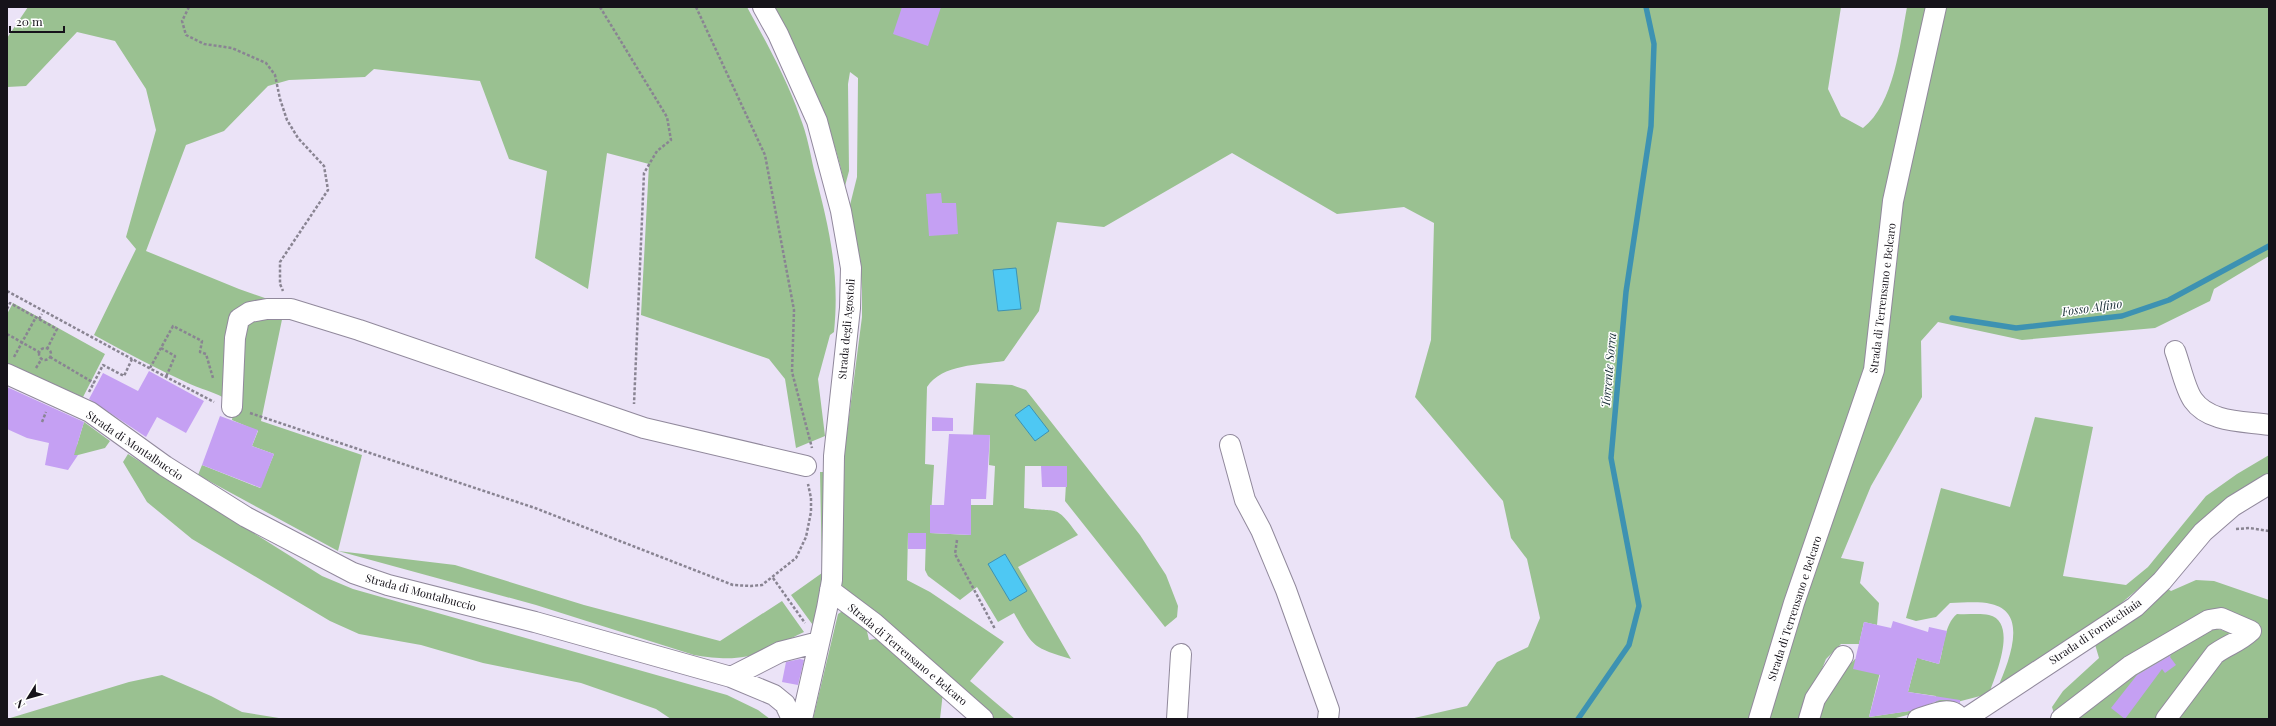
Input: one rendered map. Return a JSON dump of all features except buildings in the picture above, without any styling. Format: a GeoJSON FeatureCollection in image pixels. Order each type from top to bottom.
{"type":"FeatureCollection","features":[{"type":"Feature","properties":{"kind":"street","name":"Strada degli Agostoli"},"geometry":{"type":"LineString","coordinates":[[764,7],[778,34],[817,121],[831,171],[848,244],[851,268],[851,296],[835,442],[830,590],[820,642],[802,719]]}},
{"type":"Feature","properties":{"kind":"street","name":"Strada di Terrensano e Belcaro"},"geometry":{"type":"LineString","coordinates":[[1759,719],[1794,603],[1874,370],[1894,201],[1936,7]]}},
{"type":"Feature","properties":{"kind":"street"},"geometry":{"type":"LineString","coordinates":[[220,404],[239,320],[250,312],[267,308],[291,309],[359,330],[633,425],[809,457]]}},
{"type":"Feature","properties":{"kind":"street"},"geometry":{"type":"LineString","coordinates":[[2175,351],[2192,399],[2206,413],[2227,419],[2269,425]]}},
{"type":"Feature","properties":{"kind":"street","name":"Strada di Montalbuccio"},"geometry":{"type":"LineString","coordinates":[[9,368],[98,418],[164,466],[246,517],[353,573],[388,585],[535,622],[731,677],[774,694],[785,704],[792,719]]}},
{"type":"Feature","properties":{"kind":"street"},"geometry":{"type":"LineString","coordinates":[[1230,445],[1245,500],[1261,530],[1286,590],[1329,710],[1328,719]]}},
{"type":"Feature","properties":{"kind":"street","name":"Strada di Fornicchiaia"},"geometry":{"type":"LineString","coordinates":[[1965,719],[2135,607],[2162,581],[2209,527],[2233,506],[2269,484]]}},
{"type":"Feature","properties":{"kind":"street","name":"Strada di Terrensano e Belcaro"},"geometry":{"type":"LineString","coordinates":[[830,590],[874,623],[983,719]]}},
{"type":"Feature","properties":{"kind":"street"},"geometry":{"type":"LineString","coordinates":[[2061,719],[2130,666],[2209,620],[2221,618],[2251,630],[2240,642],[2224,647],[2215,654],[2166,719]]}},
{"type":"Feature","properties":{"kind":"street"},"geometry":{"type":"LineString","coordinates":[[731,677],[780,652],[820,642]]}},
{"type":"Feature","properties":{"kind":"street"},"geometry":{"type":"LineString","coordinates":[[1177,719],[1181,654]]}},
{"type":"Feature","properties":{"kind":"street"},"geometry":{"type":"LineString","coordinates":[[1809,719],[1815,699],[1843,656]]}},
{"type":"Feature","properties":{"kind":"street"},"geometry":{"type":"LineString","coordinates":[[1918,719],[1950,710],[1957,714],[1960,719]]}},
{"type":"Feature","properties":{"kind":"path"},"geometry":{"type":"LineString","coordinates":[[189,7],[182,21],[186,35],[204,44],[232,48],[266,63],[275,75],[280,99],[287,120],[298,138],[324,166],[328,190],[280,262],[280,284],[291,309]]}},
{"type":"Feature","properties":{"kind":"path"},"geometry":{"type":"LineString","coordinates":[[600,7],[667,117],[671,129],[671,140],[657,151],[644,173],[633,425]]}},
{"type":"Feature","properties":{"kind":"path"},"geometry":{"type":"LineString","coordinates":[[7,291],[132,359],[220,404],[535,508],[733,585],[762,585],[773,578],[796,558],[806,537],[812,512],[809,457],[792,372],[794,310],[765,155],[696,7]]}},
{"type":"Feature","properties":{"kind":"path"},"geometry":{"type":"LineString","coordinates":[[7,309],[10,303],[57,329],[47,349]]}},
{"type":"Feature","properties":{"kind":"path"},"geometry":{"type":"LineString","coordinates":[[9,368],[22,342],[37,318],[42,314]]}},
{"type":"Feature","properties":{"kind":"path"},"geometry":{"type":"LineString","coordinates":[[150,368],[173,326],[202,341],[200,352],[206,354],[213,383]]}},
{"type":"Feature","properties":{"kind":"path"},"geometry":{"type":"LineString","coordinates":[[7,334],[39,352]]}},
{"type":"Feature","properties":{"kind":"path"},"geometry":{"type":"LineString","coordinates":[[39,352],[43,348],[47,349]]}},
{"type":"Feature","properties":{"kind":"path"},"geometry":{"type":"LineString","coordinates":[[161,348],[175,356],[166,377]]}},
{"type":"Feature","properties":{"kind":"path"},"geometry":{"type":"LineString","coordinates":[[47,349],[50,352],[50,358]]}},
{"type":"Feature","properties":{"kind":"path"},"geometry":{"type":"LineString","coordinates":[[39,352],[38,356],[43,361],[50,358]]}},
{"type":"Feature","properties":{"kind":"path"},"geometry":{"type":"LineString","coordinates":[[50,358],[94,383]]}},
{"type":"Feature","properties":{"kind":"path"},"geometry":{"type":"LineString","coordinates":[[81,408],[103,365],[124,376],[132,359]]}},
{"type":"Feature","properties":{"kind":"path"},"geometry":{"type":"LineString","coordinates":[[213,396],[220,404]]}},
{"type":"Feature","properties":{"kind":"path"},"geometry":{"type":"LineString","coordinates":[[809,457],[824,443],[835,442]]}},
{"type":"Feature","properties":{"kind":"path"},"geometry":{"type":"LineString","coordinates":[[957,540],[955,554],[995,629]]}},
{"type":"Feature","properties":{"kind":"path"},"geometry":{"type":"LineString","coordinates":[[773,578],[807,625]]}},
{"type":"Feature","properties":{"kind":"green space"},"geometry":{"type":"Polygon","coordinates":[[[28,7],[747,7],[783,75],[795,103],[808,143],[829,231],[836,290],[834,332],[830,335],[818,379],[825,436],[796,448],[785,379],[769,359],[641,315],[649,164],[607,153],[588,289],[535,258],[547,171],[509,159],[480,81],[374,69],[365,77],[289,80],[268,86],[224,131],[186,145],[146,251],[239,289],[285,305],[261,421],[362,455],[338,551],[198,475],[202,465],[260,488],[274,454],[252,446],[258,431],[232,420],[234,405],[219,395],[190,384],[165,372],[94,335],[136,249],[126,237],[156,130],[146,89],[115,41],[77,32],[26,86],[7,87],[7,38],[28,7]]]}},
{"type":"Feature","properties":{"kind":"green space"},"geometry":{"type":"Polygon","coordinates":[[[775,7],[1841,7],[1828,89],[1841,116],[1863,128],[1874,117],[1889,89],[1898,55],[1907,7],[2269,7],[2269,256],[2214,289],[2210,301],[2155,328],[2022,340],[1938,322],[1921,341],[1922,397],[1871,486],[1841,558],[1864,562],[1860,583],[1879,603],[1877,625],[1864,622],[1859,644],[1841,644],[1826,659],[1802,719],[1410,719],[1467,706],[1497,662],[1528,647],[1540,618],[1527,559],[1511,538],[1503,501],[1415,397],[1431,340],[1434,223],[1404,207],[1337,214],[1232,153],[1104,227],[1057,222],[1039,311],[1004,361],[973,365],[951,370],[934,379],[927,387],[925,464],[934,465],[930,533],[970,535],[971,505],[993,505],[995,466],[989,465],[990,435],[973,435],[976,383],[1012,385],[1026,390],[1140,535],[1166,575],[1178,606],[1177,617],[1165,627],[1065,501],[1067,466],[1025,466],[1024,508],[1056,511],[1065,518],[1078,535],[1018,567],[1071,659],[1048,652],[1035,645],[1014,613],[998,622],[977,587],[960,600],[928,576],[925,570],[926,534],[908,533],[907,580],[930,592],[1004,642],[970,681],[1015,719],[989,719],[842,588],[839,580],[843,463],[862,317],[860,260],[850,205],[857,177],[858,78],[850,72],[848,84],[849,171],[845,186],[833,139],[825,117],[796,50],[775,7]]]}},
{"type":"Feature","properties":{"kind":"green space"},"geometry":{"type":"Polygon","coordinates":[[[13,303],[105,354],[81,401],[7,365],[7,314],[13,303]]]}},
{"type":"Feature","properties":{"kind":"green space"},"geometry":{"type":"Polygon","coordinates":[[[2035,417],[2093,427],[2063,576],[2126,585],[2148,567],[2206,496],[2237,474],[2269,455],[2269,478],[2105,617],[1998,687],[2007,665],[2013,640],[2013,627],[2010,617],[2003,609],[1986,603],[1950,603],[1936,617],[1916,621],[1906,618],[1941,488],[2010,507],[2035,417]]]}},
{"type":"Feature","properties":{"kind":"green space"},"geometry":{"type":"Polygon","coordinates":[[[84,422],[110,441],[105,448],[78,455],[70,455],[77,445],[84,422]]]}},
{"type":"Feature","properties":{"kind":"green space"},"geometry":{"type":"Polygon","coordinates":[[[128,454],[322,576],[353,589],[727,695],[758,710],[770,719],[671,719],[656,709],[581,683],[483,663],[421,645],[359,634],[330,621],[192,539],[147,502],[123,462],[128,454]]]}},
{"type":"Feature","properties":{"kind":"green space"},"geometry":{"type":"Polygon","coordinates":[[[820,472],[824,472],[826,580],[815,628],[791,595],[822,573],[820,472]]]}},
{"type":"Feature","properties":{"kind":"green space"},"geometry":{"type":"Polygon","coordinates":[[[338,551],[455,565],[584,605],[720,641],[782,601],[804,632],[752,655],[727,658],[694,655],[536,605],[338,551]]]}},
{"type":"Feature","properties":{"kind":"green space"},"geometry":{"type":"Polygon","coordinates":[[[2196,580],[2214,581],[2269,600],[2269,719],[2068,719],[2133,670],[2209,626],[2237,635],[2223,613],[2055,717],[2052,707],[2063,691],[2099,658],[2094,641],[2165,587],[2171,591],[2196,580]]]}},
{"type":"Feature","properties":{"kind":"green space"},"geometry":{"type":"Polygon","coordinates":[[[845,612],[866,627],[869,640],[881,638],[943,692],[940,719],[813,719],[838,614],[845,612]]]}},
{"type":"Feature","properties":{"kind":"green space"},"geometry":{"type":"Polygon","coordinates":[[[1957,614],[1989,615],[1998,620],[2002,627],[2004,638],[2003,649],[1990,691],[1984,695],[1892,719],[1815,719],[1833,682],[1855,659],[1882,664],[1869,717],[1935,707],[1936,696],[1908,692],[1924,631],[1921,659],[1939,664],[1949,624],[1957,614]]]}},
{"type":"Feature","properties":{"kind":"green space"},"geometry":{"type":"Polygon","coordinates":[[[162,675],[211,696],[242,712],[285,719],[7,719],[129,682],[162,675]]]}},
{"type":"Feature","properties":{"kind":"water"},"geometry":{"type":"Polygon","coordinates":[[[1016,268],[1021,309],[998,311],[993,270],[1016,268]]]}},
{"type":"Feature","properties":{"kind":"water"},"geometry":{"type":"Polygon","coordinates":[[[1029,405],[1049,431],[1035,441],[1015,415],[1029,405]]]}},
{"type":"Feature","properties":{"kind":"water"},"geometry":{"type":"Polygon","coordinates":[[[1005,554],[1027,591],[1010,601],[988,564],[1005,554]]]}},
{"type":"Feature","properties":{"kind":"waterway","name":"Torrente Sorra"},"geometry":{"type":"LineString","coordinates":[[1578,719],[1629,645],[1639,606],[1611,458],[1626,292],[1651,126],[1654,44],[1646,7]]}},
{"type":"Feature","properties":{"kind":"waterway","name":"Fosso Alfino"},"geometry":{"type":"LineString","coordinates":[[1952,318],[2016,328],[2122,316],[2169,300],[2269,246]]}}]}
